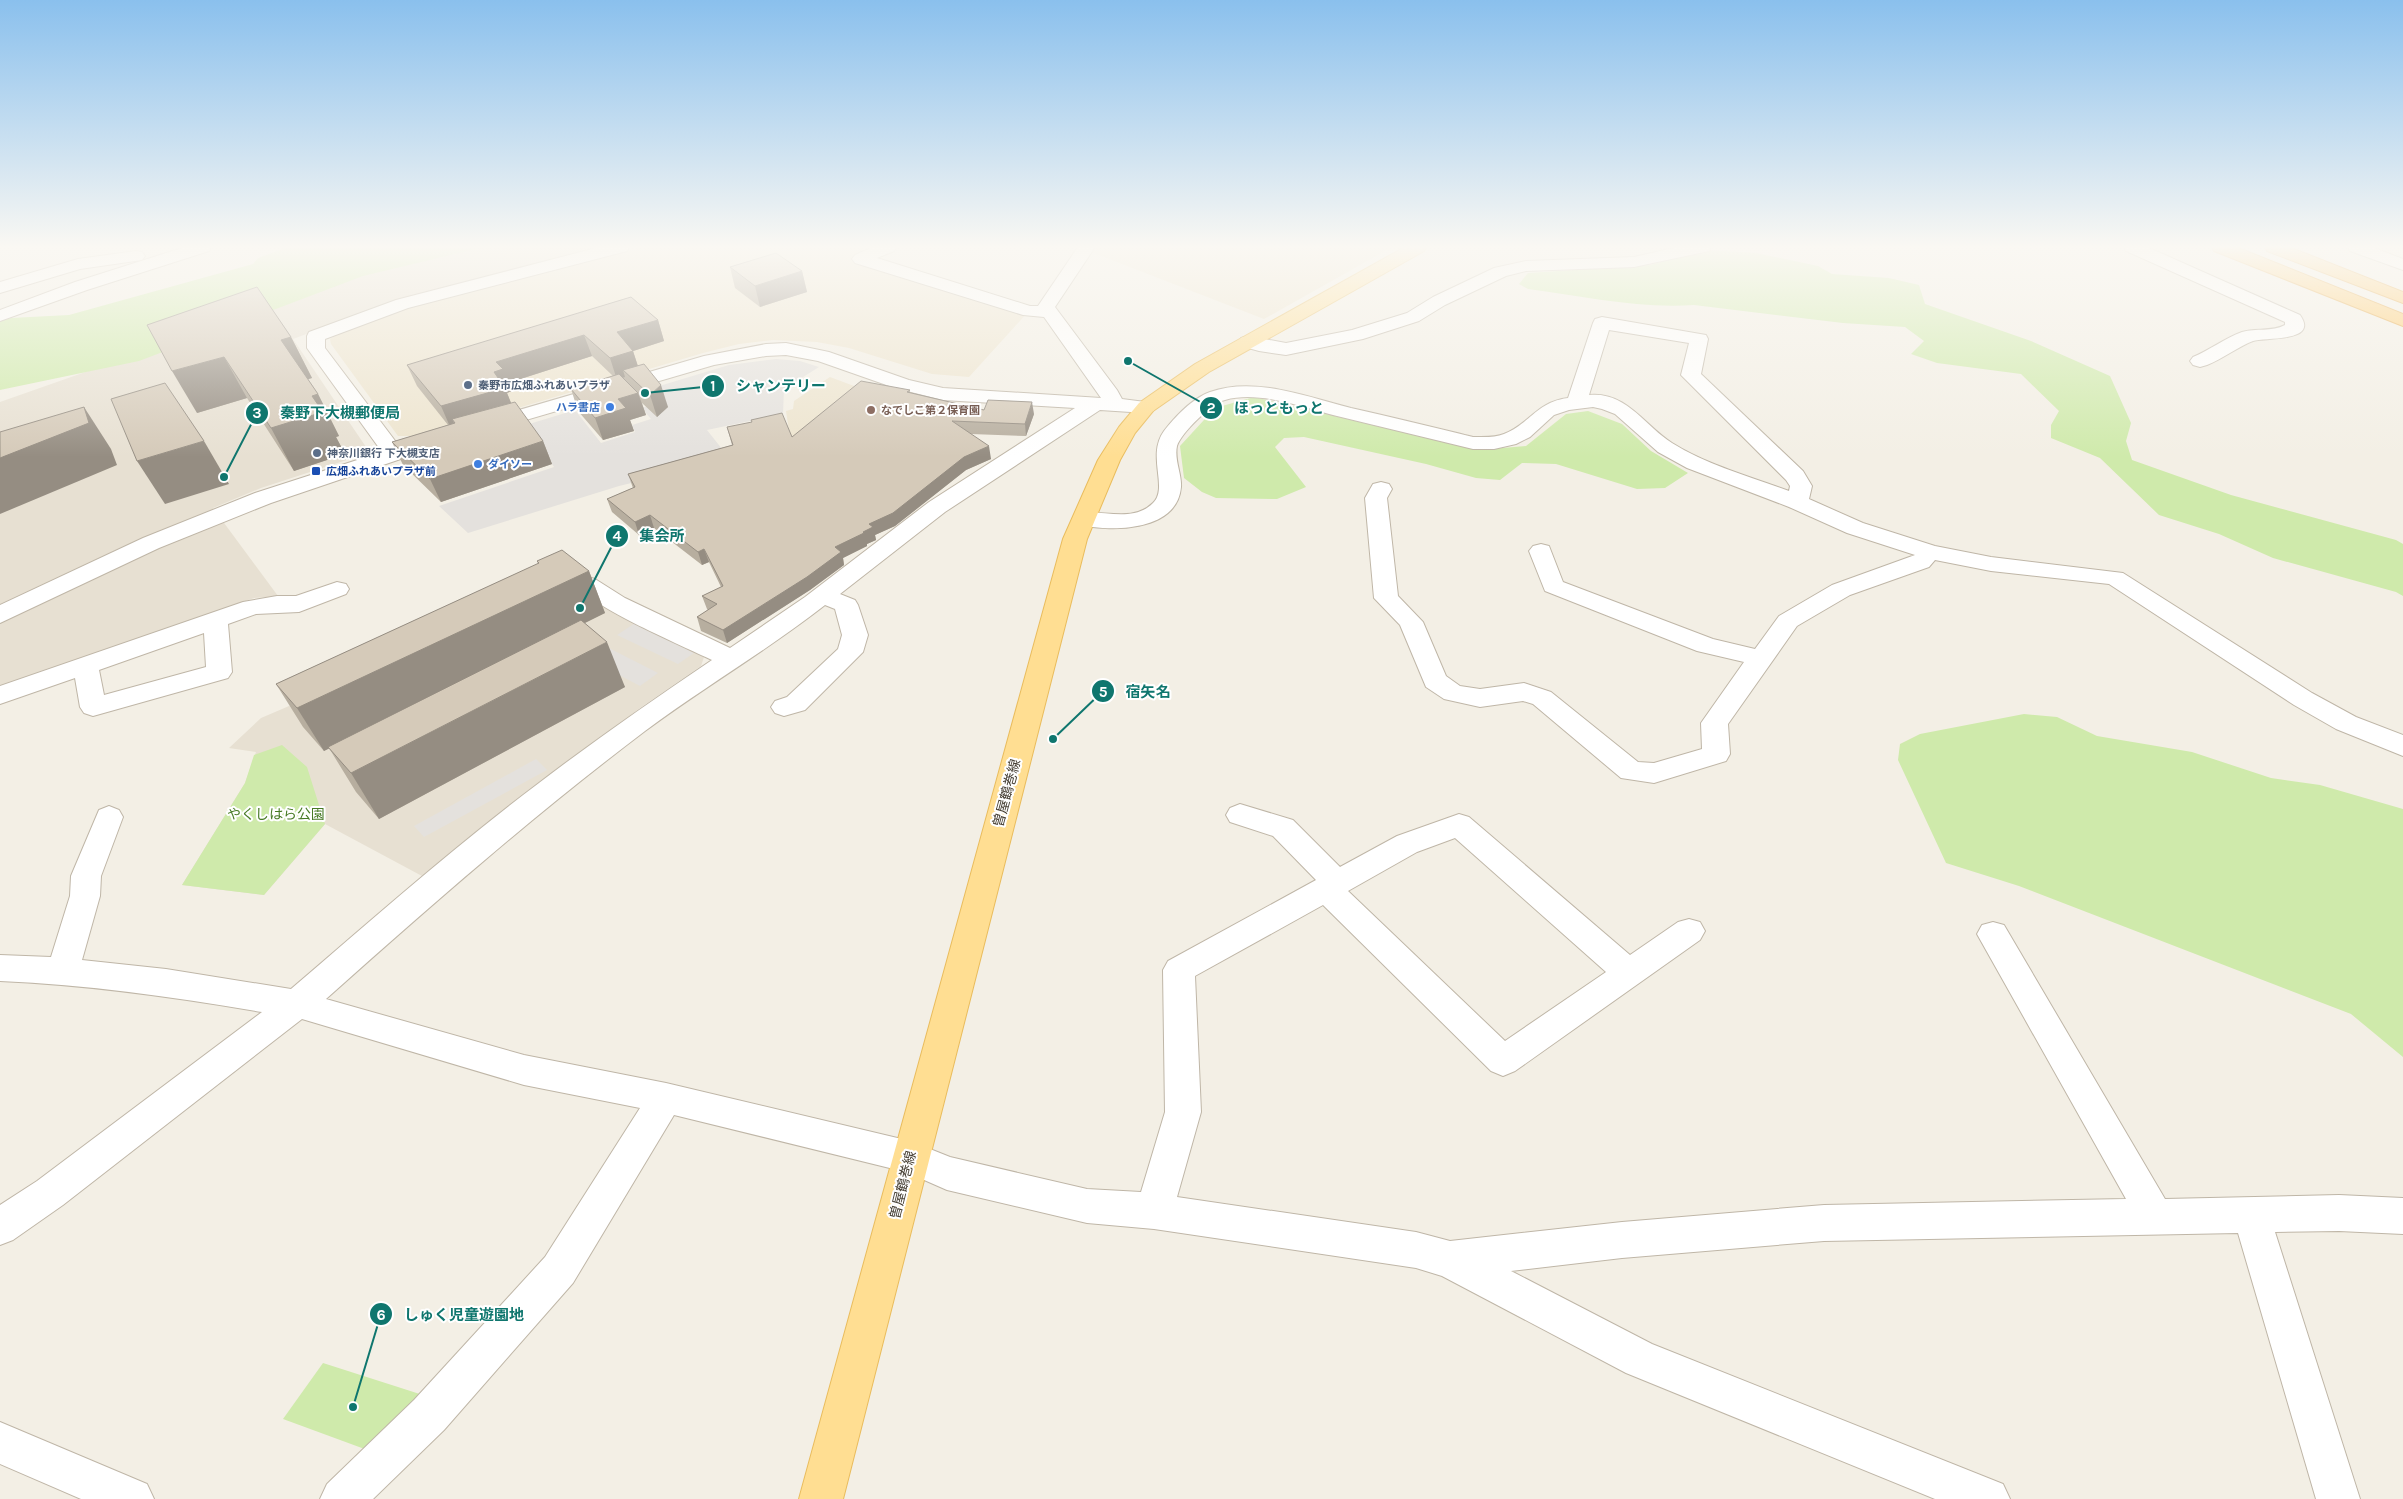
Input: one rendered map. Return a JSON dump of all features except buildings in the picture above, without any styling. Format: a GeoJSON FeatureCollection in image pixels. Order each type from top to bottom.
{"type":"FeatureCollection","features":[{"type":"Feature","properties":{"kind":"main road","name":"曽屋鶴巻線"},"geometry":{"type":"LineString","coordinates":[[825,1498],[910,1157],[1073,549],[1084,519],[1109,460],[1126,431],[1146,407],[1202,368],[1293,317]]}},
{"type":"Feature","properties":{"kind":"street"},"geometry":{"type":"LineString","coordinates":[[367,317],[316,336],[316,348],[394,453]]}},
{"type":"Feature","properties":{"kind":"street"},"geometry":{"type":"LineString","coordinates":[[0,1227],[50,1194],[297,1004],[441,878],[548,790],[638,723],[823,595],[937,507],[1105,404],[1110,394],[1054,317]]}},
{"type":"Feature","properties":{"kind":"street"},"geometry":{"type":"LineString","coordinates":[[1248,342],[1266,347],[1286,349],[1356,335],[1413,317]]}},
{"type":"Feature","properties":{"kind":"street"},"geometry":{"type":"LineString","coordinates":[[1577,402],[1604,317]]}},
{"type":"Feature","properties":{"kind":"street"},"geometry":{"type":"LineString","coordinates":[[2200,361],[2212,357],[2252,335],[2286,333],[2294,328],[2294,319],[2289,317]]}},
{"type":"Feature","properties":{"kind":"street"},"geometry":{"type":"LineString","coordinates":[[1602,323],[1699,339],[1691,375],[1795,476],[1801,486],[1797,502]]}},
{"type":"Feature","properties":{"kind":"street"},"geometry":{"type":"LineString","coordinates":[[0,615],[151,543],[263,498],[394,453],[711,360],[766,350],[786,349],[822,356],[902,384],[943,394],[1011,400],[1146,407]]}},
{"type":"Feature","properties":{"kind":"street"},"geometry":{"type":"LineString","coordinates":[[1084,519],[1111,523],[1143,518],[1161,509],[1168,500],[1170,488],[1167,446],[1171,436],[1205,402],[1222,394],[1242,391],[1264,392],[1473,443],[1494,443],[1523,433],[1547,411],[1577,402],[1593,401],[1608,404],[1622,410],[1665,448],[1695,463],[1797,502],[1854,528],[1930,552],[1992,564],[2115,578],[2303,699],[2346,723],[2403,746]]}},
{"type":"Feature","properties":{"kind":"street"},"geometry":{"type":"LineString","coordinates":[[1381,489],[1376,498],[1386,598],[1411,622],[1435,681],[1453,693],[1480,698],[1524,692],[1542,698],[1631,770],[1654,773],[1716,754],[1714,723],[1788,621],[1841,590],[1921,562],[1930,552]]}},
{"type":"Feature","properties":{"kind":"street"},"geometry":{"type":"LineString","coordinates":[[1541,551],[1553,586],[1706,645],[1760,658]]}},
{"type":"Feature","properties":{"kind":"street"},"geometry":{"type":"LineString","coordinates":[[587,584],[616,603],[731,659]]}},
{"type":"Feature","properties":{"kind":"street"},"geometry":{"type":"LineString","coordinates":[[0,695],[252,607],[299,604],[337,589]]}},
{"type":"Feature","properties":{"kind":"street"},"geometry":{"type":"LineString","coordinates":[[784,707],[796,704],[850,652],[855,635],[846,605],[823,595]]}},
{"type":"Feature","properties":{"kind":"street"},"geometry":{"type":"LineString","coordinates":[[85,665],[93,707],[219,672],[215,619]]}},
{"type":"Feature","properties":{"kind":"street"},"geometry":{"type":"LineString","coordinates":[[1240,815],[1283,828],[1332,886],[1503,1061],[1689,931]]}},
{"type":"Feature","properties":{"kind":"street"},"geometry":{"type":"LineString","coordinates":[[63,971],[84,896],[86,876],[109,817]]}},
{"type":"Feature","properties":{"kind":"street"},"geometry":{"type":"LineString","coordinates":[[1154,1211],[1183,1112],[1179,970],[1407,844],[1459,825],[1629,973]]}},
{"type":"Feature","properties":{"kind":"street"},"geometry":{"type":"LineString","coordinates":[[1993,934],[2155,1216]]}},
{"type":"Feature","properties":{"kind":"street"},"geometry":{"type":"LineString","coordinates":[[0,968],[63,971],[166,982],[297,1004],[524,1070],[666,1098],[910,1157],[946,1173],[1088,1206],[1154,1211],[1416,1250],[1450,1260],[1640,1359],[1988,1499]]}},
{"type":"Feature","properties":{"kind":"street"},"geometry":{"type":"LineString","coordinates":[[342,1499],[429,1415],[559,1270],[666,1098]]}},
{"type":"Feature","properties":{"kind":"street"},"geometry":{"type":"LineString","coordinates":[[1450,1260],[1622,1240],[1824,1223],[2250,1214],[2339,1213],[2403,1216]]}},
{"type":"Feature","properties":{"kind":"street"},"geometry":{"type":"LineString","coordinates":[[2250,1214],[2338,1499]]}},
{"type":"Feature","properties":{"kind":"street"},"geometry":{"type":"LineString","coordinates":[[0,1443],[132,1499]]}},
{"type":"Feature","properties":{"kind":"shaded area"},"geometry":{"type":"Polygon","coordinates":[[[242,317],[352,317],[293,339],[366,447],[356,457],[261,488],[213,508],[278,596],[254,598],[0,688],[0,402],[242,317]]]}},
{"type":"Feature","properties":{"kind":"shaded area"},"geometry":{"type":"Polygon","coordinates":[[[382,317],[1024,317],[969,377],[932,374],[849,348],[817,342],[773,340],[739,344],[703,353],[424,436],[398,436],[331,344],[330,339],[340,333],[382,317]]]}},
{"type":"Feature","properties":{"kind":"shaded area"},"geometry":{"type":"Polygon","coordinates":[[[776,359],[800,361],[819,367],[784,389],[783,414],[707,430],[730,459],[619,486],[468,533],[439,506],[554,467],[526,425],[575,410],[601,443],[635,432],[632,425],[651,419],[642,408],[665,400],[656,387],[729,365],[776,359]]]}},
{"type":"Feature","properties":{"kind":"shaded area"},"geometry":{"type":"Polygon","coordinates":[[[830,377],[854,386],[868,388],[791,445],[786,411],[793,409],[794,401],[830,377]]]}},
{"type":"Feature","properties":{"kind":"shaded area"},"geometry":{"type":"Polygon","coordinates":[[[574,584],[609,610],[704,657],[701,666],[640,708],[422,876],[325,824],[264,895],[182,885],[245,783],[256,752],[229,748],[261,718],[574,584]]]}},
{"type":"Feature","properties":{"kind":"shaded area"},"geometry":{"type":"Polygon","coordinates":[[[635,623],[694,653],[678,664],[617,635],[635,623]]]}},
{"type":"Feature","properties":{"kind":"shaded area"},"geometry":{"type":"Polygon","coordinates":[[[601,644],[658,673],[640,686],[583,656],[601,644]]]}},
{"type":"Feature","properties":{"kind":"shaded area"},"geometry":{"type":"Polygon","coordinates":[[[536,759],[547,770],[424,837],[414,826],[536,759]]]}},
{"type":"Feature","properties":{"kind":"green space"},"geometry":{"type":"Polygon","coordinates":[[[255,317],[139,361],[0,390],[0,321],[11,318],[255,317]]]}},
{"type":"Feature","properties":{"kind":"green space"},"geometry":{"type":"Polygon","coordinates":[[[1793,317],[1962,317],[2031,341],[2110,376],[2131,423],[2126,441],[2132,460],[2231,495],[2396,540],[2403,544],[2403,596],[2396,592],[2273,558],[2219,534],[2159,515],[2100,458],[2051,438],[2051,425],[2059,411],[2021,374],[1937,363],[1911,354],[1924,341],[1905,327],[1843,323],[1793,317]]]}},
{"type":"Feature","properties":{"kind":"green space"},"geometry":{"type":"Polygon","coordinates":[[[1254,397],[1478,450],[1526,446],[1566,414],[1588,411],[1622,424],[1651,451],[1688,473],[1665,488],[1637,489],[1556,464],[1522,463],[1500,480],[1476,478],[1426,464],[1304,437],[1284,438],[1275,447],[1306,487],[1277,499],[1216,498],[1202,492],[1184,478],[1180,446],[1215,408],[1254,397]]]}},
{"type":"Feature","properties":{"kind":"green space"},"geometry":{"type":"Polygon","coordinates":[[[2024,714],[2057,717],[2097,736],[2192,752],[2271,778],[2320,785],[2403,809],[2403,1057],[2351,1014],[2019,886],[1946,863],[1898,760],[1900,744],[1920,734],[2024,714]]]}},
{"type":"Feature","properties":{"kind":"green space","name":"やくしはら公園"},"geometry":{"type":"Polygon","coordinates":[[[282,745],[307,767],[325,824],[264,895],[182,885],[245,783],[254,755],[282,745]]]}},
{"type":"Feature","properties":{"kind":"green space"},"geometry":{"type":"Polygon","coordinates":[[[323,1363],[426,1396],[370,1451],[283,1419],[323,1363]]]}},
{"type":"Feature","properties":{"kind":"place","name":"ほっともっと"},"geometry":{"type":"Point","coordinates":[1128,361]}},
{"type":"Feature","properties":{"kind":"place","name":"秦野市広畑ふれあいプラザ"},"geometry":{"type":"Point","coordinates":[468,385]}},
{"type":"Feature","properties":{"kind":"place","name":"シャンテリー"},"geometry":{"type":"Point","coordinates":[645,393]}},
{"type":"Feature","properties":{"kind":"place","name":"ハラ書店"},"geometry":{"type":"Point","coordinates":[610,407]}},
{"type":"Feature","properties":{"kind":"place","name":"なでしこ第２保育園"},"geometry":{"type":"Point","coordinates":[871,410]}},
{"type":"Feature","properties":{"kind":"place","name":"神奈川銀行 下大槻支店"},"geometry":{"type":"Point","coordinates":[317,453]}},
{"type":"Feature","properties":{"kind":"place","name":"ダイソー"},"geometry":{"type":"Point","coordinates":[478,464]}},
{"type":"Feature","properties":{"kind":"place","name":"広畑ふれあいプラザ前"},"geometry":{"type":"Point","coordinates":[316,471]}},
{"type":"Feature","properties":{"kind":"place","name":"秦野下大槻郵便局"},"geometry":{"type":"Point","coordinates":[224,477]}},
{"type":"Feature","properties":{"kind":"place","name":"集会所"},"geometry":{"type":"Point","coordinates":[580,608]}},
{"type":"Feature","properties":{"kind":"place","name":"宿矢名"},"geometry":{"type":"Point","coordinates":[1053,739]}},
{"type":"Feature","properties":{"kind":"place","name":"しゅく児童遊園地"},"geometry":{"type":"Point","coordinates":[353,1407]}}]}
